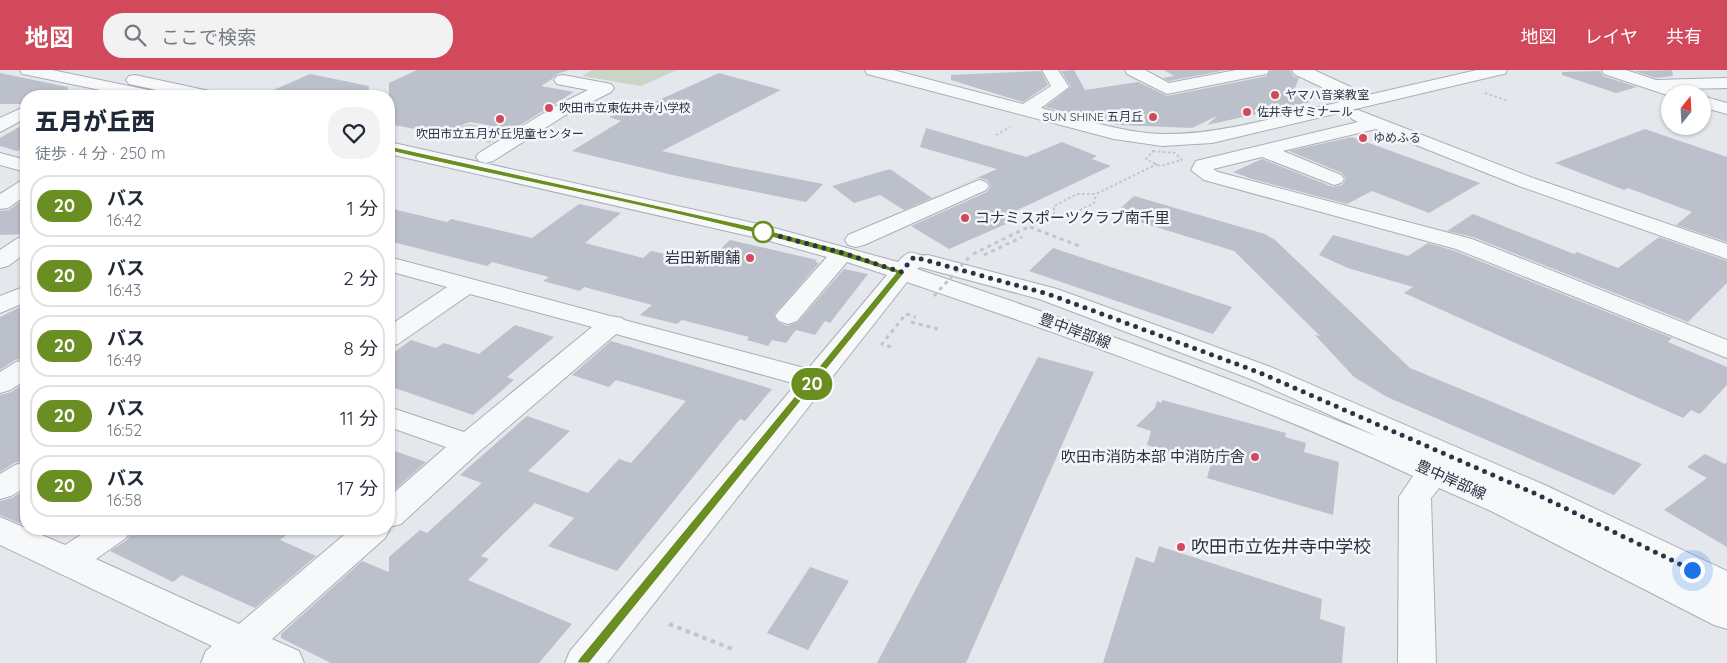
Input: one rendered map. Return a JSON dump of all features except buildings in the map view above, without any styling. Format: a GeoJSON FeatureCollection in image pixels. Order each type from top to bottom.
{"type":"FeatureCollection","features":[{"type":"Feature","properties":{"kind":"street"},"geometry":{"type":"LineString","coordinates":[[28,70],[88,73],[177,90]]}},
{"type":"Feature","properties":{"kind":"street"},"geometry":{"type":"LineString","coordinates":[[873,70],[1114,133],[1162,140],[1212,137],[1366,101],[1472,73],[1499,70]]}},
{"type":"Feature","properties":{"kind":"street"},"geometry":{"type":"LineString","coordinates":[[1133,70],[1167,90],[1260,70]]}},
{"type":"Feature","properties":{"kind":"street"},"geometry":{"type":"LineString","coordinates":[[1300,70],[1366,101]]}},
{"type":"Feature","properties":{"kind":"street"},"geometry":{"type":"LineString","coordinates":[[1610,70],[1661,87]]}},
{"type":"Feature","properties":{"kind":"street"},"geometry":{"type":"LineString","coordinates":[[62,90],[88,73]]}},
{"type":"Feature","properties":{"kind":"street"},"geometry":{"type":"LineString","coordinates":[[88,73],[136,90]]}},
{"type":"Feature","properties":{"kind":"street"},"geometry":{"type":"LineString","coordinates":[[1026,110],[1060,87],[1058,76]]}},
{"type":"Feature","properties":{"kind":"street"},"geometry":{"type":"LineString","coordinates":[[486,157],[558,112],[605,88],[563,80]]}},
{"type":"Feature","properties":{"kind":"street"},"geometry":{"type":"LineString","coordinates":[[1653,84],[1727,83]]}},
{"type":"Feature","properties":{"kind":"street"},"geometry":{"type":"LineString","coordinates":[[1711,104],[1727,109]]}},
{"type":"Feature","properties":{"kind":"street"},"geometry":{"type":"LineString","coordinates":[[1339,107],[1526,182],[1727,252]]}},
{"type":"Feature","properties":{"kind":"street"},"geometry":{"type":"LineString","coordinates":[[0,126],[20,114]]}},
{"type":"Feature","properties":{"kind":"street"},"geometry":{"type":"LineString","coordinates":[[1376,123],[1203,165],[1201,170],[1211,176],[1464,244],[1727,350]]}},
{"type":"Feature","properties":{"kind":"street","name":"豊中岸部線"},"geometry":{"type":"LineString","coordinates":[[395,137],[782,221],[908,265],[1246,395],[1433,472],[1502,503],[1727,614]]}},
{"type":"Feature","properties":{"kind":"street","name":"豊中岸部線"},"geometry":{"type":"LineString","coordinates":[[395,149],[767,233],[850,246]]}},
{"type":"Feature","properties":{"kind":"street"},"geometry":{"type":"LineString","coordinates":[[1265,151],[1334,179]]}},
{"type":"Feature","properties":{"kind":"street"},"geometry":{"type":"LineString","coordinates":[[0,159],[20,164]]}},
{"type":"Feature","properties":{"kind":"street"},"geometry":{"type":"LineString","coordinates":[[788,316],[850,246],[979,186]]}},
{"type":"Feature","properties":{"kind":"street"},"geometry":{"type":"LineString","coordinates":[[0,202],[20,190]]}},
{"type":"Feature","properties":{"kind":"street"},"geometry":{"type":"LineString","coordinates":[[0,261],[20,247]]}},
{"type":"Feature","properties":{"kind":"street"},"geometry":{"type":"LineString","coordinates":[[584,663],[908,265]]}},
{"type":"Feature","properties":{"kind":"street","name":"豊中岸部線"},"geometry":{"type":"LineString","coordinates":[[908,265],[1048,294],[1258,372],[1536,494],[1727,587]]}},
{"type":"Feature","properties":{"kind":"street"},"geometry":{"type":"LineString","coordinates":[[395,266],[815,380]]}},
{"type":"Feature","properties":{"kind":"street"},"geometry":{"type":"LineString","coordinates":[[395,334],[467,285]]}},
{"type":"Feature","properties":{"kind":"street"},"geometry":{"type":"LineString","coordinates":[[0,305],[19,293]]}},
{"type":"Feature","properties":{"kind":"street"},"geometry":{"type":"LineString","coordinates":[[395,510],[613,324]]}},
{"type":"Feature","properties":{"kind":"street"},"geometry":{"type":"LineString","coordinates":[[0,384],[20,372]]}},
{"type":"Feature","properties":{"kind":"street"},"geometry":{"type":"LineString","coordinates":[[395,419],[470,444]]}},
{"type":"Feature","properties":{"kind":"street"},"geometry":{"type":"LineString","coordinates":[[1417,663],[1415,497],[1433,472]]}},
{"type":"Feature","properties":{"kind":"street"},"geometry":{"type":"LineString","coordinates":[[0,488],[20,476]]}},
{"type":"Feature","properties":{"kind":"street"},"geometry":{"type":"LineString","coordinates":[[0,530],[67,562],[232,653],[285,663]]}},
{"type":"Feature","properties":{"kind":"street"},"geometry":{"type":"LineString","coordinates":[[67,562],[105,535]]}},
{"type":"Feature","properties":{"kind":"street"},"geometry":{"type":"LineString","coordinates":[[232,653],[366,535]]}},
{"type":"Feature","properties":{"kind":"path"},"geometry":{"type":"LineString","coordinates":[[1487,94],[1508,101]]}},
{"type":"Feature","properties":{"kind":"path"},"geometry":{"type":"LineString","coordinates":[[1054,215],[1054,206],[1077,194],[1096,194],[1157,164]]}},
{"type":"Feature","properties":{"kind":"path"},"geometry":{"type":"LineString","coordinates":[[934,296],[971,255],[1054,215],[1073,214],[1094,203],[1096,194]]}},
{"type":"Feature","properties":{"kind":"path"},"geometry":{"type":"LineString","coordinates":[[1029,227],[1082,247]]}},
{"type":"Feature","properties":{"kind":"path"},"geometry":{"type":"LineString","coordinates":[[981,257],[1022,237]]}},
{"type":"Feature","properties":{"kind":"path"},"geometry":{"type":"LineString","coordinates":[[891,347],[882,344],[906,314],[916,317]]}},
{"type":"Feature","properties":{"kind":"path"},"geometry":{"type":"LineString","coordinates":[[911,322],[938,329]]}},
{"type":"Feature","properties":{"kind":"path"},"geometry":{"type":"LineString","coordinates":[[669,624],[732,649]]}},
{"type":"Feature","properties":{"kind":"green space"},"geometry":{"type":"Polygon","coordinates":[[[592,70],[677,70],[641,86],[582,76],[592,70]]]}},
{"type":"Feature","properties":{"kind":"green space"},"geometry":{"type":"Polygon","coordinates":[[[471,124],[510,131],[490,143],[446,135],[464,125],[471,124]]]}},
{"type":"Feature","properties":{"kind":"bus line","name":"20"},"geometry":{"type":"LineString","coordinates":[[395,149],[767,233],[843,253],[901,272],[584,663]]}},
{"type":"Feature","properties":{"kind":"place","name":"ヤマハ音楽教室"},"geometry":{"type":"Point","coordinates":[1275,95]}},
{"type":"Feature","properties":{"kind":"place","name":"吹田市立東佐井寺小学校"},"geometry":{"type":"Point","coordinates":[549,108]}},
{"type":"Feature","properties":{"kind":"place","name":"佐井寺ゼミナール"},"geometry":{"type":"Point","coordinates":[1247,112]}},
{"type":"Feature","properties":{"kind":"place","name":"SUN SHINE 五月丘"},"geometry":{"type":"Point","coordinates":[1153,117]}},
{"type":"Feature","properties":{"kind":"place","name":"吹田市立五月が丘児童センター"},"geometry":{"type":"Point","coordinates":[500,119]}},
{"type":"Feature","properties":{"kind":"place","name":"ゆめふる"},"geometry":{"type":"Point","coordinates":[1363,138]}},
{"type":"Feature","properties":{"kind":"place","name":"コナミスポーツクラブ南千里"},"geometry":{"type":"Point","coordinates":[965,218]}},
{"type":"Feature","properties":{"kind":"place","name":"岩田新聞舗"},"geometry":{"type":"Point","coordinates":[750,258]}},
{"type":"Feature","properties":{"kind":"place","name":"吹田市消防本部 中消防庁舎"},"geometry":{"type":"Point","coordinates":[1255,457]}},
{"type":"Feature","properties":{"kind":"place","name":"吹田市立佐井寺中学校"},"geometry":{"type":"Point","coordinates":[1181,547]}},
{"type":"Feature","properties":{"kind":"route"},"geometry":{"type":"LineString","coordinates":[[763,232],[843,253],[901,272],[914,257],[1048,294],[1258,372],[1536,494],[1692,570]]}}]}
